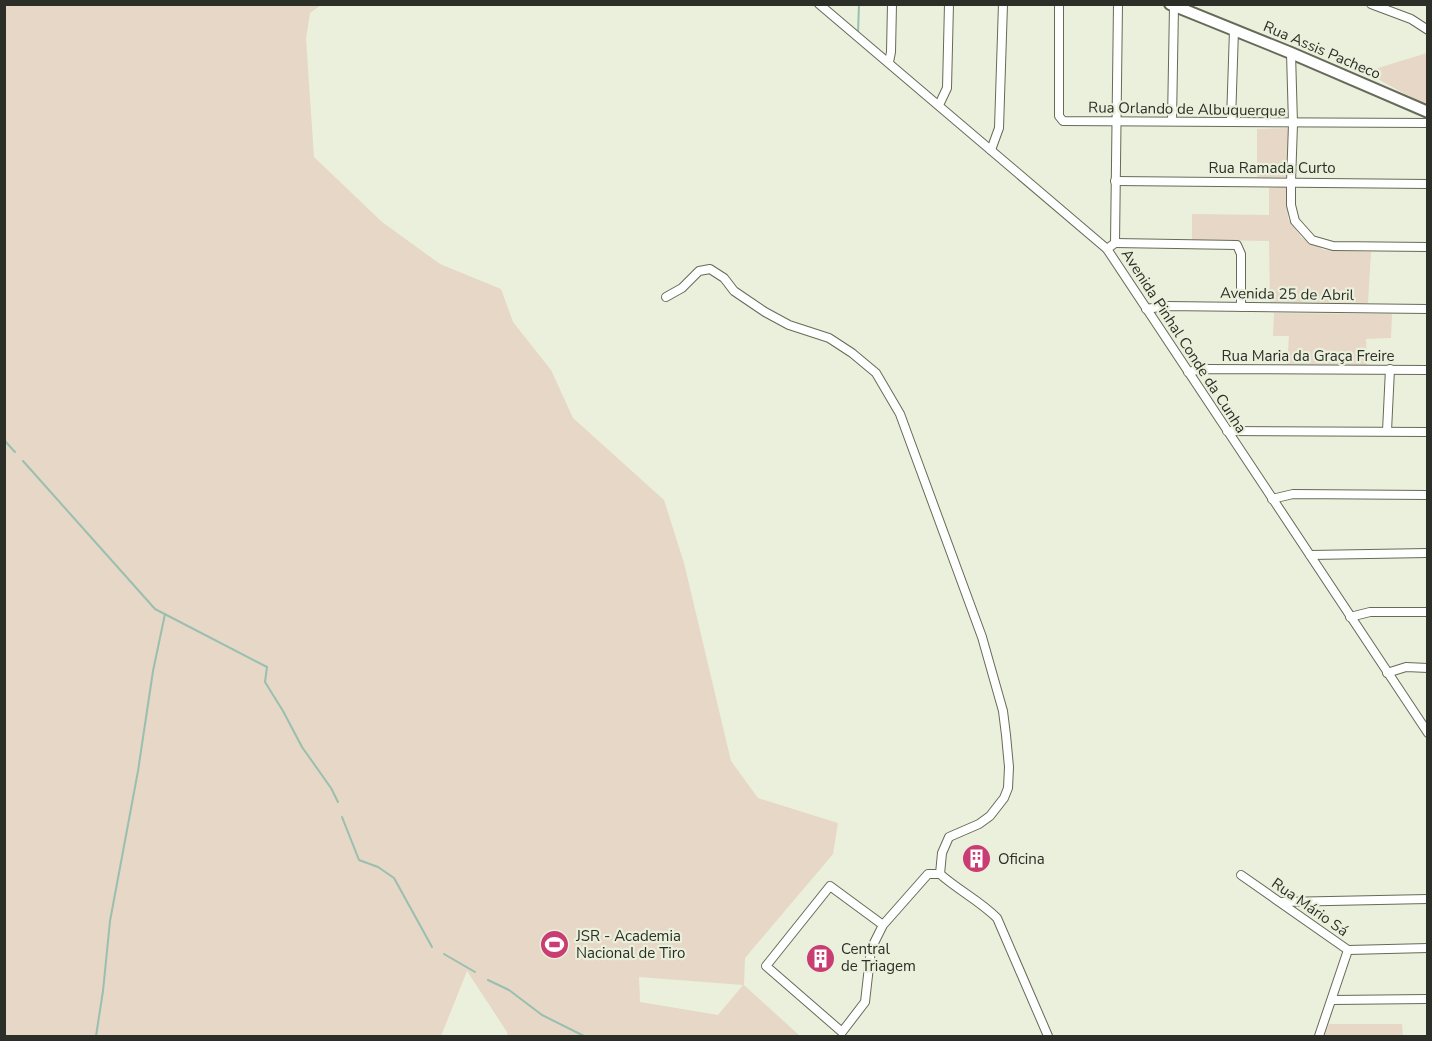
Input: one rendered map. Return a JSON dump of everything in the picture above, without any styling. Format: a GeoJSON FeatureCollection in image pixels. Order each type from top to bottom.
{"type":"FeatureCollection","features":[{"type":"Feature","properties":{"kind":"street","name":"Avenida Pinhal Conde da Cunha"},"geometry":{"type":"LineString","coordinates":[[819,4],[1107,249],[1387,673],[1425,723],[1428,733]]}},
{"type":"Feature","properties":{"kind":"street"},"geometry":{"type":"LineString","coordinates":[[889,62],[892,4]]}},
{"type":"Feature","properties":{"kind":"street"},"geometry":{"type":"LineString","coordinates":[[939,105],[947,88],[949,4]]}},
{"type":"Feature","properties":{"kind":"street"},"geometry":{"type":"LineString","coordinates":[[991,150],[1000,118],[1003,4]]}},
{"type":"Feature","properties":{"kind":"street","name":"Rua Orlando de Albuquerque"},"geometry":{"type":"LineString","coordinates":[[1059,4],[1059,116],[1063,120],[1231,121],[1293,124],[1428,123]]}},
{"type":"Feature","properties":{"kind":"street"},"geometry":{"type":"LineString","coordinates":[[1114,243],[1118,4]]}},
{"type":"Feature","properties":{"kind":"street"},"geometry":{"type":"LineString","coordinates":[[1371,4],[1411,19],[1428,30]]}},
{"type":"Feature","properties":{"kind":"street"},"geometry":{"type":"LineString","coordinates":[[1172,5],[1172,121]]}},
{"type":"Feature","properties":{"kind":"street","name":"Rua Assis Pacheco"},"geometry":{"type":"LineString","coordinates":[[1172,5],[1428,112]]}},
{"type":"Feature","properties":{"kind":"street"},"geometry":{"type":"LineString","coordinates":[[1231,121],[1234,30]]}},
{"type":"Feature","properties":{"kind":"street"},"geometry":{"type":"LineString","coordinates":[[1291,53],[1293,124],[1291,205],[1295,220],[1304,232],[1318,243],[1333,246],[1428,247]]}},
{"type":"Feature","properties":{"kind":"street","name":"Rua Ramada Curto"},"geometry":{"type":"LineString","coordinates":[[1115,181],[1428,184]]}},
{"type":"Feature","properties":{"kind":"street"},"geometry":{"type":"LineString","coordinates":[[1107,249],[1114,243],[1238,245],[1241,254],[1241,307]]}},
{"type":"Feature","properties":{"kind":"street"},"geometry":{"type":"LineString","coordinates":[[666,297],[682,288],[699,271],[710,269],[724,278],[734,291],[765,312],[789,325],[829,338],[852,353],[876,373],[900,414],[982,637],[1003,711],[1010,767],[1008,788],[998,809],[979,824],[949,837],[942,854],[940,874]]}},
{"type":"Feature","properties":{"kind":"street","name":"Avenida 25 de Abril"},"geometry":{"type":"LineString","coordinates":[[1146,309],[1166,306],[1428,309]]}},
{"type":"Feature","properties":{"kind":"street","name":"Rua Maria da Graça Freire"},"geometry":{"type":"LineString","coordinates":[[1188,372],[1203,369],[1428,370]]}},
{"type":"Feature","properties":{"kind":"street"},"geometry":{"type":"LineString","coordinates":[[1387,431],[1390,369]]}},
{"type":"Feature","properties":{"kind":"street"},"geometry":{"type":"LineString","coordinates":[[1227,431],[1428,432]]}},
{"type":"Feature","properties":{"kind":"street"},"geometry":{"type":"LineString","coordinates":[[1272,498],[1293,494],[1428,495]]}},
{"type":"Feature","properties":{"kind":"street"},"geometry":{"type":"LineString","coordinates":[[1310,555],[1428,553]]}},
{"type":"Feature","properties":{"kind":"street"},"geometry":{"type":"LineString","coordinates":[[1350,617],[1370,612],[1428,612]]}},
{"type":"Feature","properties":{"kind":"street"},"geometry":{"type":"LineString","coordinates":[[1387,673],[1406,667],[1428,668]]}},
{"type":"Feature","properties":{"kind":"street"},"geometry":{"type":"LineString","coordinates":[[883,925],[830,886],[766,966],[842,1032],[865,1002],[871,949],[883,925],[928,874],[940,874],[968,897],[985,906],[997,918],[1048,1036]]}},
{"type":"Feature","properties":{"kind":"street","name":"Rua Mário Sá"},"geometry":{"type":"LineString","coordinates":[[1241,875],[1348,950],[1319,1036]]}},
{"type":"Feature","properties":{"kind":"street"},"geometry":{"type":"LineString","coordinates":[[1281,902],[1428,899]]}},
{"type":"Feature","properties":{"kind":"street"},"geometry":{"type":"LineString","coordinates":[[1348,950],[1428,948]]}},
{"type":"Feature","properties":{"kind":"street"},"geometry":{"type":"LineString","coordinates":[[1332,1000],[1428,999]]}},
{"type":"Feature","properties":{"kind":"shaded area"},"geometry":{"type":"Polygon","coordinates":[[[5,4],[321,5],[310,13],[306,39],[314,157],[382,222],[440,264],[501,289],[513,322],[551,370],[573,418],[664,500],[684,563],[731,761],[758,798],[838,823],[833,854],[745,958],[744,985],[800,1036],[508,1036],[467,971],[441,1036],[5,1036],[5,4]],[[639,977],[640,1002],[718,1015],[743,985],[639,977]]]}},
{"type":"Feature","properties":{"kind":"shaded area"},"geometry":{"type":"Polygon","coordinates":[[[1427,53],[1427,106],[1365,72],[1427,53]]]}},
{"type":"Feature","properties":{"kind":"shaded area"},"geometry":{"type":"Polygon","coordinates":[[[1288,128],[1288,177],[1257,177],[1257,129],[1288,128]]]}},
{"type":"Feature","properties":{"kind":"shaded area"},"geometry":{"type":"Polygon","coordinates":[[[1287,187],[1288,219],[1302,238],[1324,250],[1371,252],[1368,303],[1270,302],[1269,241],[1192,240],[1192,214],[1269,215],[1269,188],[1287,187]]]}},
{"type":"Feature","properties":{"kind":"shaded area"},"geometry":{"type":"Polygon","coordinates":[[[1274,313],[1392,314],[1391,338],[1366,339],[1367,365],[1287,364],[1289,336],[1273,336],[1274,313]]]}},
{"type":"Feature","properties":{"kind":"shaded area"},"geometry":{"type":"Polygon","coordinates":[[[1329,1024],[1402,1024],[1403,1036],[1324,1036],[1329,1024]]]}},
{"type":"Feature","properties":{"kind":"waterway"},"geometry":{"type":"LineString","coordinates":[[858,33],[859,4]]}},
{"type":"Feature","properties":{"kind":"waterway"},"geometry":{"type":"LineString","coordinates":[[4,440],[15,452]]}},
{"type":"Feature","properties":{"kind":"waterway"},"geometry":{"type":"LineString","coordinates":[[23,461],[155,609],[267,667],[265,682],[302,747],[331,788],[338,802]]}},
{"type":"Feature","properties":{"kind":"waterway"},"geometry":{"type":"LineString","coordinates":[[96,1036],[110,921],[165,614]]}},
{"type":"Feature","properties":{"kind":"waterway"},"geometry":{"type":"LineString","coordinates":[[342,817],[359,860],[378,867],[394,878],[432,947]]}},
{"type":"Feature","properties":{"kind":"waterway"},"geometry":{"type":"LineString","coordinates":[[444,954],[475,972]]}},
{"type":"Feature","properties":{"kind":"waterway"},"geometry":{"type":"LineString","coordinates":[[488,980],[509,990],[542,1015],[584,1036]]}},
{"type":"Feature","properties":{"kind":"place","name":"Oficina"},"geometry":{"type":"Point","coordinates":[977,859]}},
{"type":"Feature","properties":{"kind":"place","name":"JSR - Academia Nacional de Tiro"},"geometry":{"type":"Point","coordinates":[555,945]}},
{"type":"Feature","properties":{"kind":"place","name":"Central de Triagem"},"geometry":{"type":"Point","coordinates":[820,958]}}]}
